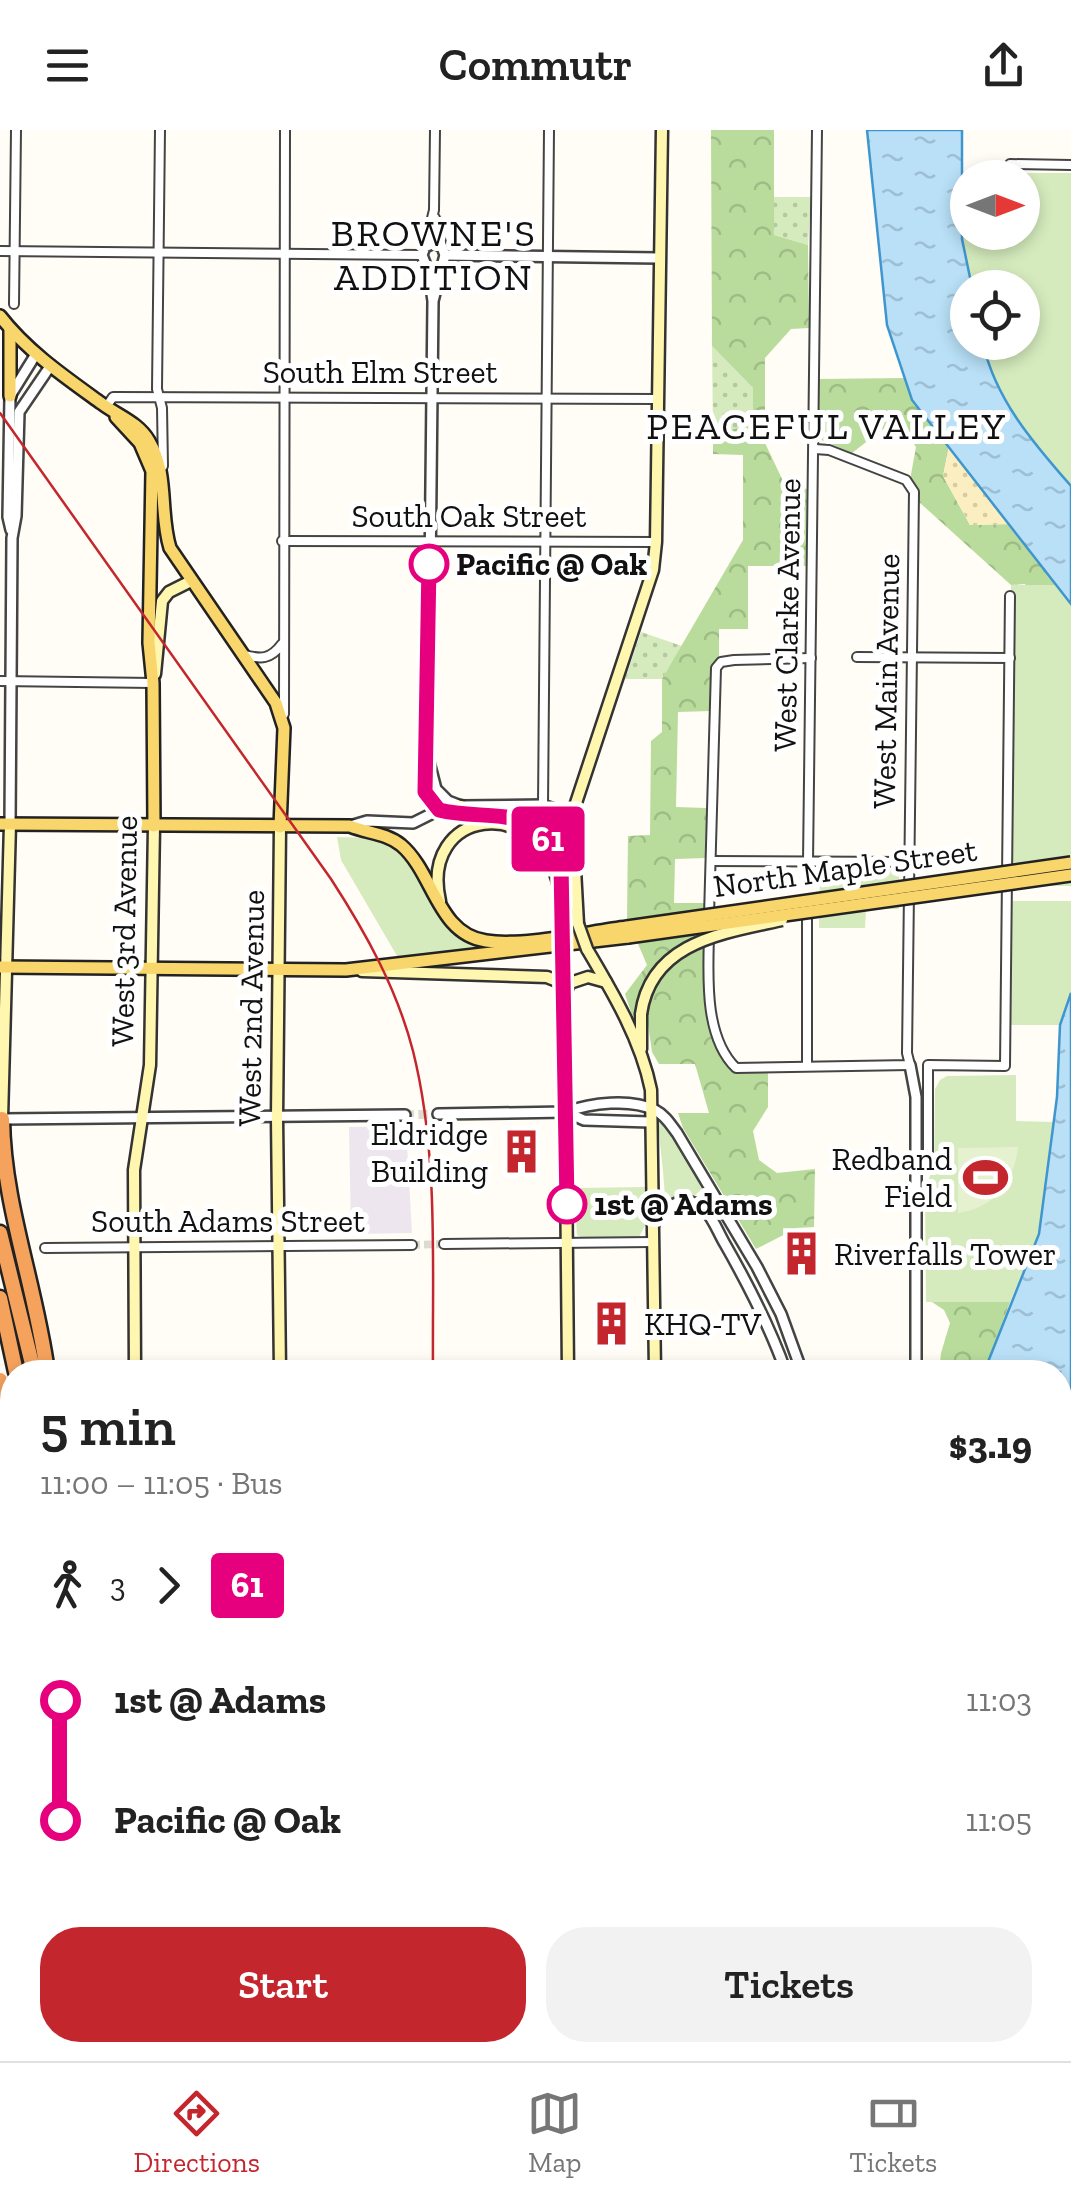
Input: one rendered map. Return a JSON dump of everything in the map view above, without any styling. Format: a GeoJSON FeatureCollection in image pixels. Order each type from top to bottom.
{"type":"FeatureCollection","features":[{"type":"Feature","properties":{"kind":"highway"},"geometry":{"type":"LineString","coordinates":[[2,1118],[9,1193],[37,1305],[45,1360]]}},
{"type":"Feature","properties":{"kind":"highway"},"geometry":{"type":"LineString","coordinates":[[0,1233],[31,1360]]}},
{"type":"Feature","properties":{"kind":"highway"},"geometry":{"type":"LineString","coordinates":[[0,1298],[13,1360]]}},
{"type":"Feature","properties":{"kind":"main road"},"geometry":{"type":"LineString","coordinates":[[568,1360],[566,992],[559,887],[572,815],[653,570],[662,130]]}},
{"type":"Feature","properties":{"kind":"main road"},"geometry":{"type":"LineString","coordinates":[[0,316],[36,354],[106,407],[133,422],[150,442],[163,480],[165,530],[170,548],[276,704],[284,728]]}},
{"type":"Feature","properties":{"kind":"main road"},"geometry":{"type":"LineString","coordinates":[[10,329],[10,396]]}},
{"type":"Feature","properties":{"kind":"main road","name":"West 3rd Avenue"},"geometry":{"type":"LineString","coordinates":[[106,407],[140,443],[152,470],[154,826],[150,1073],[134,1160],[135,1360]]}},
{"type":"Feature","properties":{"kind":"main road"},"geometry":{"type":"LineString","coordinates":[[153,683],[162,602],[170,592],[190,581]]}},
{"type":"Feature","properties":{"kind":"main road","name":"West 2nd Avenue"},"geometry":{"type":"LineString","coordinates":[[280,1360],[276,1118],[284,728]]}},
{"type":"Feature","properties":{"kind":"main road"},"geometry":{"type":"LineString","coordinates":[[439,810],[461,806]]}},
{"type":"Feature","properties":{"kind":"main road"},"geometry":{"type":"LineString","coordinates":[[572,815],[578,924],[640,1055],[650,1090],[655,1360]]}},
{"type":"Feature","properties":{"kind":"main road"},"geometry":{"type":"LineString","coordinates":[[2,1118],[5,824],[350,826],[384,835],[404,847],[456,928],[486,941],[628,932]]}},
{"type":"Feature","properties":{"kind":"main road"},"geometry":{"type":"LineString","coordinates":[[441,906],[435,880],[437,863],[452,840],[480,824],[515,827],[533,837],[550,859],[559,887]]}},
{"type":"Feature","properties":{"kind":"main road","name":"North Maple Street"},"geometry":{"type":"LineString","coordinates":[[628,932],[1071,864]]}},
{"type":"Feature","properties":{"kind":"main road","name":"North Maple Street"},"geometry":{"type":"LineString","coordinates":[[628,932],[1071,874]]}},
{"type":"Feature","properties":{"kind":"main road"},"geometry":{"type":"LineString","coordinates":[[640,1055],[641,1014],[648,986],[674,954],[698,942],[745,928],[878,902]]}},
{"type":"Feature","properties":{"kind":"main road"},"geometry":{"type":"LineString","coordinates":[[346,970],[628,932]]}},
{"type":"Feature","properties":{"kind":"main road"},"geometry":{"type":"LineString","coordinates":[[2,967],[346,970],[547,977],[557,981],[566,992]]}},
{"type":"Feature","properties":{"kind":"main road"},"geometry":{"type":"LineString","coordinates":[[566,992],[570,983],[582,978],[608,984]]}},
{"type":"Feature","properties":{"kind":"street"},"geometry":{"type":"LineString","coordinates":[[14,304],[16,130]]}},
{"type":"Feature","properties":{"kind":"street"},"geometry":{"type":"LineString","coordinates":[[160,130],[159,396],[163,480]]}},
{"type":"Feature","properties":{"kind":"street","name":"West 2nd Avenue"},"geometry":{"type":"LineString","coordinates":[[284,728],[286,130]]}},
{"type":"Feature","properties":{"kind":"street"},"geometry":{"type":"LineString","coordinates":[[432,301],[443,255],[434,210],[435,130]]}},
{"type":"Feature","properties":{"kind":"street"},"geometry":{"type":"LineString","coordinates":[[550,130],[543,805],[539,816],[561,864]]}},
{"type":"Feature","properties":{"kind":"street","name":"West Clarke Avenue"},"geometry":{"type":"LineString","coordinates":[[808,862],[817,130]]}},
{"type":"Feature","properties":{"kind":"street"},"geometry":{"type":"LineString","coordinates":[[1040,164],[1071,164]]}},
{"type":"Feature","properties":{"kind":"street"},"geometry":{"type":"LineString","coordinates":[[434,210],[424,254],[432,301],[428,758],[438,793],[461,806],[543,805],[572,815]]}},
{"type":"Feature","properties":{"kind":"street"},"geometry":{"type":"LineString","coordinates":[[0,251],[424,254],[434,243],[443,255]]}},
{"type":"Feature","properties":{"kind":"street"},"geometry":{"type":"LineString","coordinates":[[424,254],[434,266],[443,255]]}},
{"type":"Feature","properties":{"kind":"street"},"geometry":{"type":"LineString","coordinates":[[443,255],[659,258]]}},
{"type":"Feature","properties":{"kind":"street"},"geometry":{"type":"LineString","coordinates":[[12,538],[8,517],[10,396],[36,354]]}},
{"type":"Feature","properties":{"kind":"street"},"geometry":{"type":"LineString","coordinates":[[5,824],[6,681],[19,412],[51,365]]}},
{"type":"Feature","properties":{"kind":"street","name":"South Elm Street"},"geometry":{"type":"LineString","coordinates":[[106,407],[113,397],[159,396],[658,399]]}},
{"type":"Feature","properties":{"kind":"street","name":"West Main Avenue"},"geometry":{"type":"LineString","coordinates":[[814,449],[829,450],[906,480],[914,492],[906,1053],[916,1097],[916,1360]]}},
{"type":"Feature","properties":{"kind":"street","name":"South Oak Street"},"geometry":{"type":"LineString","coordinates":[[282,541],[656,542]]}},
{"type":"Feature","properties":{"kind":"street"},"geometry":{"type":"LineString","coordinates":[[857,657],[1010,658],[1010,596]]}},
{"type":"Feature","properties":{"kind":"street"},"geometry":{"type":"LineString","coordinates":[[244,654],[270,657],[282,644]]}},
{"type":"Feature","properties":{"kind":"street"},"geometry":{"type":"LineString","coordinates":[[811,658],[719,664],[715,674],[708,967],[715,1030],[724,1056],[736,1068],[910,1065]]}},
{"type":"Feature","properties":{"kind":"street","name":"West Main Avenue"},"geometry":{"type":"LineString","coordinates":[[916,1170],[923,1166],[928,1152],[928,1066],[1005,1066],[1010,658]]}},
{"type":"Feature","properties":{"kind":"street"},"geometry":{"type":"LineString","coordinates":[[6,681],[153,683]]}},
{"type":"Feature","properties":{"kind":"street"},"geometry":{"type":"LineString","coordinates":[[428,758],[423,769],[425,792],[439,810]]}},
{"type":"Feature","properties":{"kind":"street"},"geometry":{"type":"LineString","coordinates":[[350,826],[368,822],[413,823],[439,810],[512,817],[544,834]]}},
{"type":"Feature","properties":{"kind":"street","name":"North Maple Street"},"geometry":{"type":"LineString","coordinates":[[710,862],[908,862]]}},
{"type":"Feature","properties":{"kind":"street"},"geometry":{"type":"LineString","coordinates":[[807,919],[807,1066]]}},
{"type":"Feature","properties":{"kind":"street"},"geometry":{"type":"LineString","coordinates":[[438,1114],[566,1112],[584,1106],[651,1108],[668,1120],[719,1202],[766,1285],[797,1360]]}},
{"type":"Feature","properties":{"kind":"street"},"geometry":{"type":"LineString","coordinates":[[566,1112],[584,1120],[650,1122]]}},
{"type":"Feature","properties":{"kind":"street"},"geometry":{"type":"LineString","coordinates":[[2,1118],[405,1115]]}},
{"type":"Feature","properties":{"kind":"street"},"geometry":{"type":"LineString","coordinates":[[652,1227],[662,1210],[676,1202],[692,1202],[706,1210],[753,1293],[781,1360]]}},
{"type":"Feature","properties":{"kind":"street"},"geometry":{"type":"LineString","coordinates":[[706,1210],[719,1202]]}},
{"type":"Feature","properties":{"kind":"street"},"geometry":{"type":"LineString","coordinates":[[444,1244],[653,1242]]}},
{"type":"Feature","properties":{"kind":"street","name":"South Adams Street"},"geometry":{"type":"LineString","coordinates":[[46,1248],[412,1245]]}},
{"type":"Feature","properties":{"kind":"street"},"geometry":{"type":"LineString","coordinates":[[753,1293],[766,1285]]}},
{"type":"Feature","properties":{"kind":"shaded area"},"geometry":{"type":"Polygon","coordinates":[[[406,1126],[412,1233],[351,1234],[349,1127],[406,1126]]]}},
{"type":"Feature","properties":{"kind":"green space"},"geometry":{"type":"Polygon","coordinates":[[[711,130],[774,130],[774,235],[808,245],[809,328],[791,329],[765,358],[765,443],[784,483],[807,489],[806,566],[748,566],[748,629],[719,629],[719,658],[712,666],[711,711],[678,712],[676,807],[706,808],[706,858],[675,859],[674,903],[706,903],[708,994],[716,1043],[724,1060],[740,1070],[768,1070],[768,1107],[753,1131],[759,1160],[777,1173],[815,1169],[814,1227],[797,1228],[756,1249],[683,1128],[678,1113],[709,1113],[695,1064],[659,1064],[652,1052],[647,1017],[632,1015],[625,994],[647,965],[627,918],[628,836],[650,835],[651,741],[662,732],[662,679],[743,540],[743,455],[713,454],[713,434],[753,424],[753,388],[712,346],[711,130]]]}},
{"type":"Feature","properties":{"kind":"green space"},"geometry":{"type":"Polygon","coordinates":[[[1040,173],[1071,173],[1071,486],[1006,402],[988,360],[1040,360],[1040,270],[968,270],[964,250],[1040,250],[1040,173]]]}},
{"type":"Feature","properties":{"kind":"green space"},"geometry":{"type":"Polygon","coordinates":[[[774,197],[811,197],[808,245],[774,235],[774,197]]]}},
{"type":"Feature","properties":{"kind":"green space"},"geometry":{"type":"Polygon","coordinates":[[[712,346],[753,388],[753,425],[713,434],[712,346]]]}},
{"type":"Feature","properties":{"kind":"green space"},"geometry":{"type":"Polygon","coordinates":[[[905,378],[912,400],[949,446],[943,476],[970,525],[1011,524],[1071,604],[1039,618],[1025,584],[1011,585],[919,502],[910,480],[916,447],[903,428],[883,429],[852,453],[819,439],[818,379],[905,378]]]}},
{"type":"Feature","properties":{"kind":"green space"},"geometry":{"type":"Polygon","coordinates":[[[1011,585],[1059,585],[1071,604],[1071,886],[1007,886],[1011,585]]]}},
{"type":"Feature","properties":{"kind":"green space"},"geometry":{"type":"Polygon","coordinates":[[[641,632],[682,646],[662,679],[625,679],[641,632]]]}},
{"type":"Feature","properties":{"kind":"green space"},"geometry":{"type":"Polygon","coordinates":[[[337,837],[374,839],[396,849],[406,858],[446,927],[460,938],[489,948],[400,961],[341,860],[337,837]]]}},
{"type":"Feature","properties":{"kind":"green space"},"geometry":{"type":"Polygon","coordinates":[[[820,869],[899,870],[899,909],[866,909],[865,928],[819,928],[820,869]]]}},
{"type":"Feature","properties":{"kind":"green space"},"geometry":{"type":"Polygon","coordinates":[[[1007,901],[1071,901],[1071,993],[1060,1025],[1006,1025],[1007,901]]]}},
{"type":"Feature","properties":{"kind":"green space"},"geometry":{"type":"Polygon","coordinates":[[[1016,1075],[1016,1121],[1054,1122],[1039,1234],[1010,1302],[926,1302],[925,1187],[934,1167],[935,1089],[947,1076],[1016,1075]]]}},
{"type":"Feature","properties":{"kind":"green space"},"geometry":{"type":"Polygon","coordinates":[[[661,1119],[705,1186],[693,1197],[682,1195],[665,1200],[658,1120],[661,1119]]]}},
{"type":"Feature","properties":{"kind":"green space","name":"Redband Field"},"geometry":{"type":"Polygon","coordinates":[[[1018,1147],[1012,1171],[1000,1191],[982,1206],[958,1213],[958,1148],[1018,1147]]]}},
{"type":"Feature","properties":{"kind":"green space"},"geometry":{"type":"Polygon","coordinates":[[[646,1187],[648,1220],[639,1237],[585,1239],[577,1235],[574,1188],[646,1187]]]}},
{"type":"Feature","properties":{"kind":"green space"},"geometry":{"type":"Polygon","coordinates":[[[932,1302],[1010,1302],[988,1360],[940,1360],[950,1323],[944,1310],[932,1302]]]}},
{"type":"Feature","properties":{"kind":"sand"},"geometry":{"type":"Polygon","coordinates":[[[949,446],[1011,524],[970,525],[943,476],[949,446]]]}},
{"type":"Feature","properties":{"kind":"water"},"geometry":{"type":"Polygon","coordinates":[[[867,130],[962,130],[962,160],[950,160],[950,250],[964,250],[968,270],[950,270],[950,360],[988,360],[1006,402],[1071,486],[1071,604],[912,400],[887,325],[867,130]]]}},
{"type":"Feature","properties":{"kind":"water"},"geometry":{"type":"Polygon","coordinates":[[[1071,993],[1071,1360],[989,1360],[1039,1234],[1057,1097],[1060,1025],[1071,993]]]}},
{"type":"Feature","properties":{"kind":"tunnel"},"geometry":{"type":"LineString","coordinates":[[405,1115],[438,1114]]}},
{"type":"Feature","properties":{"kind":"tunnel"},"geometry":{"type":"LineString","coordinates":[[412,1245],[444,1244]]}},
{"type":"Feature","properties":{"kind":"railway"},"geometry":{"type":"LineString","coordinates":[[0,413],[331,879],[389,984],[413,1051],[427,1130],[433,1360]]}},
{"type":"Feature","properties":{"kind":"bus line","name":"61"},"geometry":{"type":"LineString","coordinates":[[429,564],[425,792],[439,810],[503,815],[527,823],[544,834],[561,864],[567,1204]]}},
{"type":"Feature","properties":{"kind":"place","name":"Pacific @ Oak"},"geometry":{"type":"Point","coordinates":[429,564]}},
{"type":"Feature","properties":{"kind":"place","name":"Eldridge Building"},"geometry":{"type":"Point","coordinates":[521,1152]}},
{"type":"Feature","properties":{"kind":"place","name":"Redband Field"},"geometry":{"type":"Point","coordinates":[985,1177]}},
{"type":"Feature","properties":{"kind":"place","name":"1st @ Adams"},"geometry":{"type":"Point","coordinates":[567,1204]}},
{"type":"Feature","properties":{"kind":"place","name":"Riverfalls Tower"},"geometry":{"type":"Point","coordinates":[801,1254]}},
{"type":"Feature","properties":{"kind":"place","name":"KHQ-TV"},"geometry":{"type":"Point","coordinates":[611,1324]}},
{"type":"Feature","properties":{"kind":"district","name":"BROWNE'S ADDITION"},"geometry":{"type":"Point","coordinates":[434,255]}},
{"type":"Feature","properties":{"kind":"district","name":"PEACEFUL VALLEY"},"geometry":{"type":"Point","coordinates":[827,426]}}]}
